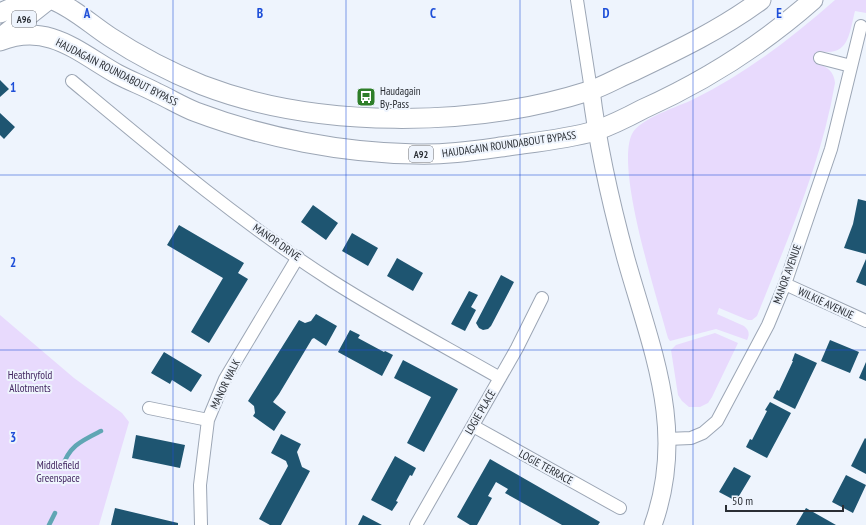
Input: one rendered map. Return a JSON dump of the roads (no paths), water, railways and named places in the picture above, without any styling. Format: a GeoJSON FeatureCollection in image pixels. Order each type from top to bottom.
{"type":"FeatureCollection","features":[{"type":"Feature","properties":{"kind":"main road","name":"A96"},"geometry":{"type":"LineString","coordinates":[[0,6],[7,0]]}},
{"type":"Feature","properties":{"kind":"main road"},"geometry":{"type":"LineString","coordinates":[[0,13],[30,0]]}},
{"type":"Feature","properties":{"kind":"main road","name":"A96"},"geometry":{"type":"LineString","coordinates":[[0,38],[48,0]]}},
{"type":"Feature","properties":{"kind":"main road"},"geometry":{"type":"LineString","coordinates":[[53,0],[83,8],[100,30],[120,44],[190,80],[247,99],[300,110],[384,118],[439,118],[518,109],[591,90],[692,43],[747,11],[761,0]]}},
{"type":"Feature","properties":{"kind":"main road","name":"HAUDAGAIN ROUNDABOUT BYPASS"},"geometry":{"type":"LineString","coordinates":[[0,41],[17,36],[31,35],[51,38],[75,48],[118,74],[194,111],[247,129],[356,150],[416,154],[451,154],[540,142],[596,130],[676,94],[721,68],[761,42],[813,0]]}},
{"type":"Feature","properties":{"kind":"street"},"geometry":{"type":"LineString","coordinates":[[577,0],[596,130],[626,259],[660,379],[665,406],[668,440],[667,464],[659,507],[653,525]]}},
{"type":"Feature","properties":{"kind":"street","name":"MANOR AVENUE"},"geometry":{"type":"LineString","coordinates":[[668,440],[698,436],[717,421],[768,324],[785,284],[831,149],[861,26]]}},
{"type":"Feature","properties":{"kind":"street"},"geometry":{"type":"LineString","coordinates":[[820,58],[851,66]]}},
{"type":"Feature","properties":{"kind":"street","name":"MANOR DRIVE"},"geometry":{"type":"LineString","coordinates":[[72,81],[207,192],[298,257],[359,298],[500,378]]}},
{"type":"Feature","properties":{"kind":"street","name":"MANOR WALK"},"geometry":{"type":"LineString","coordinates":[[201,525],[200,485],[208,420],[225,379],[298,257]]}},
{"type":"Feature","properties":{"kind":"street","name":"WILKIE AVENUE"},"geometry":{"type":"LineString","coordinates":[[785,284],[866,321]]}},
{"type":"Feature","properties":{"kind":"street","name":"LOGIE PLACE"},"geometry":{"type":"LineString","coordinates":[[416,525],[500,378],[542,298]]}},
{"type":"Feature","properties":{"kind":"street"},"geometry":{"type":"LineString","coordinates":[[149,408],[208,420]]}},
{"type":"Feature","properties":{"kind":"street","name":"LOGIE TERRACE"},"geometry":{"type":"LineString","coordinates":[[473,426],[620,508]]}},
{"type":"Feature","properties":{"kind":"waterway"},"geometry":{"type":"LineString","coordinates":[[62,468],[68,454],[72,449],[82,441],[101,431]]}},
{"type":"Feature","properties":{"kind":"waterway"},"geometry":{"type":"LineString","coordinates":[[49,525],[55,513]]}},
{"type":"Feature","properties":{"kind":"place","name":"Haudagain By-Pass"},"geometry":{"type":"Point","coordinates":[366,97]}},
{"type":"Feature","properties":{"kind":"park label","name":"Heathryfold Allotments"},"geometry":{"type":"Point","coordinates":[30,381]}},
{"type":"Feature","properties":{"kind":"park label","name":"Middlefield Greenspace"},"geometry":{"type":"Point","coordinates":[58,471]}}]}
